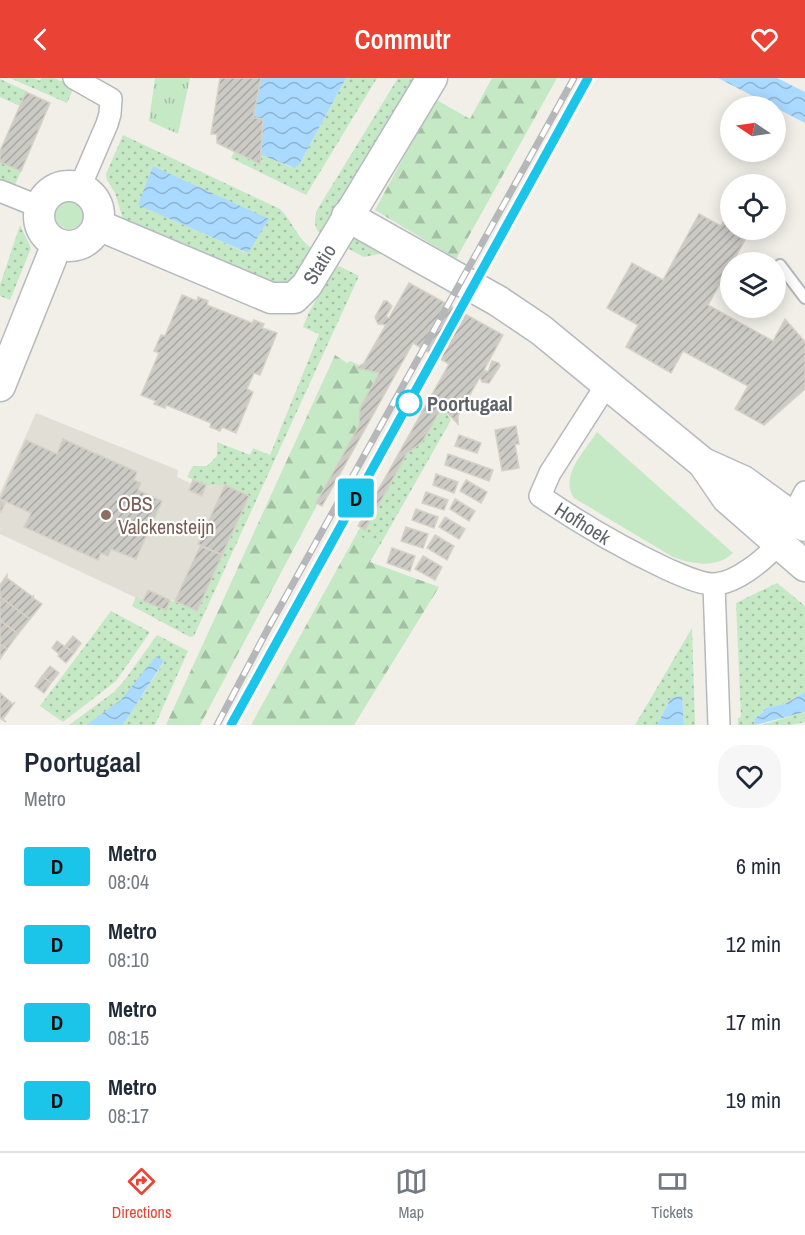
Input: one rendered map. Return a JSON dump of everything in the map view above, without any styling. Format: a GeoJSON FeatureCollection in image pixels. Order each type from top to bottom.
{"type":"FeatureCollection","features":[{"type":"Feature","properties":{"kind":"street"},"geometry":{"type":"LineString","coordinates":[[74,78],[100,84],[111,99],[110,114],[80,187]]}},
{"type":"Feature","properties":{"kind":"street","name":"Statio"},"geometry":{"type":"LineString","coordinates":[[98,225],[271,298],[294,298],[307,285],[432,78]]}},
{"type":"Feature","properties":{"kind":"street"},"geometry":{"type":"LineString","coordinates":[[71,185],[80,187],[87,191],[97,203],[98,225],[90,238],[78,245],[57,244],[41,229],[38,214],[40,207],[43,200],[55,188],[71,185]]}},
{"type":"Feature","properties":{"kind":"street"},"geometry":{"type":"LineString","coordinates":[[0,191],[40,207]]}},
{"type":"Feature","properties":{"kind":"street"},"geometry":{"type":"LineString","coordinates":[[347,216],[498,301],[541,330],[703,464],[727,498],[795,519]]}},
{"type":"Feature","properties":{"kind":"street"},"geometry":{"type":"LineString","coordinates":[[0,386],[57,244]]}},
{"type":"Feature","properties":{"kind":"street","name":"Hofhoek"},"geometry":{"type":"LineString","coordinates":[[607,384],[550,473],[540,496],[580,524],[632,553],[682,576],[714,585]]}},
{"type":"Feature","properties":{"kind":"street"},"geometry":{"type":"LineString","coordinates":[[795,519],[805,566]]}},
{"type":"Feature","properties":{"kind":"street"},"geometry":{"type":"LineString","coordinates":[[719,725],[714,585],[739,576],[769,556],[795,519]]}},
{"type":"Feature","properties":{"kind":"lane"},"geometry":{"type":"LineString","coordinates":[[786,273],[805,298]]}},
{"type":"Feature","properties":{"kind":"shaded area","name":"OBS Valckensteijn"},"geometry":{"type":"Polygon","coordinates":[[[36,413],[178,470],[177,477],[192,484],[189,490],[201,496],[206,485],[225,485],[175,601],[148,590],[143,601],[0,534],[0,493],[36,413]]]}},
{"type":"Feature","properties":{"kind":"green space"},"geometry":{"type":"Polygon","coordinates":[[[10,78],[34,78],[40,81],[41,78],[54,78],[74,87],[67,103],[10,78]]]}},
{"type":"Feature","properties":{"kind":"green space"},"geometry":{"type":"Polygon","coordinates":[[[155,78],[190,78],[178,134],[149,121],[155,78]]]}},
{"type":"Feature","properties":{"kind":"green space"},"geometry":{"type":"Polygon","coordinates":[[[346,78],[377,78],[306,195],[231,158],[234,152],[260,164],[261,155],[291,167],[300,163],[346,78]]]}},
{"type":"Feature","properties":{"kind":"green space"},"geometry":{"type":"Polygon","coordinates":[[[398,78],[418,78],[322,235],[315,224],[317,210],[398,78]]]}},
{"type":"Feature","properties":{"kind":"green space"},"geometry":{"type":"Polygon","coordinates":[[[492,78],[557,78],[456,259],[375,210],[435,99],[470,119],[492,78]]]}},
{"type":"Feature","properties":{"kind":"green space"},"geometry":{"type":"Polygon","coordinates":[[[0,79],[26,91],[20,106],[0,97],[0,79]]]}},
{"type":"Feature","properties":{"kind":"green space"},"geometry":{"type":"Polygon","coordinates":[[[123,135],[280,209],[303,240],[314,250],[295,281],[280,288],[124,222],[106,174],[123,135]],[[153,166],[139,205],[247,253],[268,219],[153,166]]]}},
{"type":"Feature","properties":{"kind":"green space"},"geometry":{"type":"Polygon","coordinates":[[[0,162],[21,171],[14,187],[0,182],[0,162]]]}},
{"type":"Feature","properties":{"kind":"green space"},"geometry":{"type":"Polygon","coordinates":[[[69,201],[79,205],[83,215],[79,225],[69,229],[59,225],[55,215],[59,205],[69,201]]]}},
{"type":"Feature","properties":{"kind":"green space"},"geometry":{"type":"Polygon","coordinates":[[[20,225],[31,248],[10,300],[0,296],[0,285],[20,225]]]}},
{"type":"Feature","properties":{"kind":"green space"},"geometry":{"type":"Polygon","coordinates":[[[354,236],[384,253],[364,257],[343,246],[354,236]]]}},
{"type":"Feature","properties":{"kind":"green space"},"geometry":{"type":"Polygon","coordinates":[[[339,266],[359,276],[194,636],[190,637],[132,606],[136,597],[165,610],[170,600],[197,610],[248,496],[225,485],[206,485],[187,477],[193,466],[207,466],[217,456],[217,442],[250,455],[253,448],[270,455],[319,334],[303,327],[309,312],[335,268],[339,266]]]}},
{"type":"Feature","properties":{"kind":"green space"},"geometry":{"type":"Polygon","coordinates":[[[335,355],[347,363],[350,361],[359,365],[357,368],[379,373],[360,408],[359,426],[200,725],[166,725],[335,355]]]}},
{"type":"Feature","properties":{"kind":"green space"},"geometry":{"type":"Polygon","coordinates":[[[442,407],[451,420],[380,545],[356,535],[360,528],[365,529],[407,453],[422,442],[442,407]]]}},
{"type":"Feature","properties":{"kind":"green space"},"geometry":{"type":"Polygon","coordinates":[[[597,432],[733,553],[719,561],[704,564],[673,557],[574,498],[570,490],[572,472],[580,455],[597,432]]]}},
{"type":"Feature","properties":{"kind":"green space"},"geometry":{"type":"Polygon","coordinates":[[[356,535],[380,545],[370,562],[439,587],[354,725],[251,725],[356,535]]]}},
{"type":"Feature","properties":{"kind":"green space"},"geometry":{"type":"Polygon","coordinates":[[[777,583],[805,606],[805,692],[785,704],[766,708],[754,719],[755,725],[738,725],[738,718],[741,717],[736,603],[777,583]]]}},
{"type":"Feature","properties":{"kind":"green space"},"geometry":{"type":"Polygon","coordinates":[[[111,611],[150,632],[116,681],[63,722],[40,706],[111,611]]]}},
{"type":"Feature","properties":{"kind":"green space"},"geometry":{"type":"Polygon","coordinates":[[[692,628],[695,725],[684,725],[682,697],[671,698],[657,725],[635,725],[692,628]]]}},
{"type":"Feature","properties":{"kind":"green space"},"geometry":{"type":"Polygon","coordinates":[[[157,635],[188,651],[155,725],[123,725],[164,662],[109,710],[86,725],[69,725],[114,692],[157,635]]]}},
{"type":"Feature","properties":{"kind":"green space"},"geometry":{"type":"Polygon","coordinates":[[[805,712],[805,722],[791,725],[761,725],[805,712]]]}},
{"type":"Feature","properties":{"kind":"water"},"geometry":{"type":"Polygon","coordinates":[[[261,78],[346,78],[300,163],[295,168],[261,155],[263,119],[253,118],[261,78]]]}},
{"type":"Feature","properties":{"kind":"water"},"geometry":{"type":"Polygon","coordinates":[[[718,78],[777,78],[805,92],[805,123],[786,113],[786,96],[753,96],[718,78]]]}},
{"type":"Feature","properties":{"kind":"water"},"geometry":{"type":"Polygon","coordinates":[[[153,166],[269,219],[248,253],[138,205],[153,166]]]}},
{"type":"Feature","properties":{"kind":"water"},"geometry":{"type":"Polygon","coordinates":[[[156,656],[164,661],[123,725],[86,725],[121,700],[156,656]]]}},
{"type":"Feature","properties":{"kind":"water"},"geometry":{"type":"Polygon","coordinates":[[[805,692],[805,712],[755,725],[754,719],[766,710],[765,708],[785,704],[805,692]]]}},
{"type":"Feature","properties":{"kind":"water"},"geometry":{"type":"Polygon","coordinates":[[[682,696],[684,725],[657,725],[671,698],[682,696]]]}},
{"type":"Feature","properties":{"kind":"building"},"geometry":{"type":"Polygon","coordinates":[[[220,78],[261,78],[253,118],[263,119],[260,164],[217,143],[217,134],[211,134],[220,78]]]}},
{"type":"Feature","properties":{"kind":"building"},"geometry":{"type":"Polygon","coordinates":[[[26,92],[50,103],[21,171],[0,162],[0,151],[26,92]]]}},
{"type":"Feature","properties":{"kind":"building"},"geometry":{"type":"Polygon","coordinates":[[[699,214],[720,225],[720,240],[745,240],[738,252],[720,252],[720,284],[708,305],[720,312],[720,318],[731,318],[773,341],[785,319],[805,342],[805,389],[764,425],[735,409],[748,386],[683,351],[671,373],[626,347],[638,325],[607,308],[632,263],[663,280],[699,214]]]}},
{"type":"Feature","properties":{"kind":"building"},"geometry":{"type":"Polygon","coordinates":[[[409,283],[503,335],[484,370],[488,372],[492,361],[499,363],[500,366],[489,383],[482,382],[480,377],[458,416],[458,424],[442,407],[422,442],[407,453],[365,530],[358,526],[449,364],[413,343],[322,506],[316,503],[359,426],[360,408],[379,373],[357,368],[364,363],[386,325],[378,324],[375,317],[384,301],[387,301],[392,306],[386,316],[389,318],[409,283]]]}},
{"type":"Feature","properties":{"kind":"building"},"geometry":{"type":"Polygon","coordinates":[[[182,295],[197,301],[198,297],[208,301],[207,305],[252,323],[254,320],[264,324],[262,328],[277,333],[260,375],[254,373],[247,389],[253,392],[236,433],[222,427],[220,431],[210,427],[211,423],[166,405],[165,408],[154,404],[156,401],[141,395],[159,353],[154,351],[161,335],[165,336],[182,295]]]}},
{"type":"Feature","properties":{"kind":"building"},"geometry":{"type":"Polygon","coordinates":[[[516,426],[519,444],[515,444],[519,468],[502,471],[495,430],[516,426]]]}},
{"type":"Feature","properties":{"kind":"building"},"geometry":{"type":"Polygon","coordinates":[[[459,435],[481,443],[477,453],[455,446],[459,435]]]}},
{"type":"Feature","properties":{"kind":"building"},"geometry":{"type":"Polygon","coordinates":[[[63,439],[137,472],[134,480],[141,483],[138,490],[162,501],[136,559],[111,549],[108,556],[101,553],[98,560],[24,527],[31,513],[0,499],[26,440],[57,454],[63,439]]]}},
{"type":"Feature","properties":{"kind":"building"},"geometry":{"type":"Polygon","coordinates":[[[448,454],[493,470],[489,481],[445,465],[448,454]]]}},
{"type":"Feature","properties":{"kind":"building"},"geometry":{"type":"Polygon","coordinates":[[[436,474],[458,482],[454,493],[433,485],[436,474]]]}},
{"type":"Feature","properties":{"kind":"building"},"geometry":{"type":"Polygon","coordinates":[[[193,480],[206,485],[202,496],[189,490],[193,480]]]}},
{"type":"Feature","properties":{"kind":"building"},"geometry":{"type":"Polygon","coordinates":[[[466,480],[487,492],[481,503],[460,491],[466,480]]]}},
{"type":"Feature","properties":{"kind":"building"},"geometry":{"type":"Polygon","coordinates":[[[225,485],[249,496],[222,555],[198,544],[225,485]]]}},
{"type":"Feature","properties":{"kind":"building"},"geometry":{"type":"Polygon","coordinates":[[[426,492],[448,500],[444,510],[422,503],[426,492]]]}},
{"type":"Feature","properties":{"kind":"building"},"geometry":{"type":"Polygon","coordinates":[[[455,499],[475,511],[469,521],[450,509],[455,499]]]}},
{"type":"Feature","properties":{"kind":"building"},"geometry":{"type":"Polygon","coordinates":[[[0,500],[5,503],[1,512],[0,511],[0,500]]]}},
{"type":"Feature","properties":{"kind":"building"},"geometry":{"type":"Polygon","coordinates":[[[416,509],[438,517],[434,528],[412,520],[416,509]]]}},
{"type":"Feature","properties":{"kind":"building"},"geometry":{"type":"Polygon","coordinates":[[[445,517],[465,529],[459,539],[439,527],[445,517]]]}},
{"type":"Feature","properties":{"kind":"building"},"geometry":{"type":"Polygon","coordinates":[[[406,527],[428,534],[423,548],[401,541],[406,527]]]}},
{"type":"Feature","properties":{"kind":"building"},"geometry":{"type":"Polygon","coordinates":[[[435,535],[454,546],[447,560],[427,548],[435,535]]]}},
{"type":"Feature","properties":{"kind":"building"},"geometry":{"type":"Polygon","coordinates":[[[200,546],[222,555],[197,611],[175,601],[200,546]]]}},
{"type":"Feature","properties":{"kind":"building"},"geometry":{"type":"Polygon","coordinates":[[[392,548],[415,556],[410,571],[387,563],[392,548]]]}},
{"type":"Feature","properties":{"kind":"building"},"geometry":{"type":"Polygon","coordinates":[[[423,556],[442,567],[435,580],[415,569],[423,556]]]}},
{"type":"Feature","properties":{"kind":"building"},"geometry":{"type":"Polygon","coordinates":[[[7,575],[7,578],[33,597],[34,595],[33,598],[42,604],[30,619],[0,597],[0,585],[7,575]]]}},
{"type":"Feature","properties":{"kind":"building"},"geometry":{"type":"Polygon","coordinates":[[[148,590],[170,600],[166,610],[143,601],[148,590]]]}},
{"type":"Feature","properties":{"kind":"building"},"geometry":{"type":"Polygon","coordinates":[[[0,597],[30,619],[18,634],[0,620],[0,597]]]}},
{"type":"Feature","properties":{"kind":"building"},"geometry":{"type":"Polygon","coordinates":[[[0,620],[18,634],[7,649],[0,644],[0,620]]]}},
{"type":"Feature","properties":{"kind":"building"},"geometry":{"type":"Polygon","coordinates":[[[73,636],[81,643],[74,653],[65,646],[73,636]]]}},
{"type":"Feature","properties":{"kind":"building"},"geometry":{"type":"Polygon","coordinates":[[[57,641],[74,653],[66,663],[52,648],[57,641]]]}},
{"type":"Feature","properties":{"kind":"building"},"geometry":{"type":"Polygon","coordinates":[[[0,644],[7,649],[0,659],[0,644]]]}},
{"type":"Feature","properties":{"kind":"building"},"geometry":{"type":"Polygon","coordinates":[[[50,666],[59,673],[51,683],[42,676],[50,666]]]}},
{"type":"Feature","properties":{"kind":"building"},"geometry":{"type":"Polygon","coordinates":[[[42,676],[51,683],[44,693],[35,686],[42,676]]]}},
{"type":"Feature","properties":{"kind":"building"},"geometry":{"type":"Polygon","coordinates":[[[0,693],[13,704],[15,702],[3,719],[6,722],[0,718],[0,693]]]}},
{"type":"Feature","properties":{"kind":"railway"},"geometry":{"type":"LineString","coordinates":[[217,725],[270,625],[574,78]]}},
{"type":"Feature","properties":{"kind":"railway"},"geometry":{"type":"LineString","coordinates":[[231,725],[588,78]]}},
{"type":"Feature","properties":{"kind":"metro line","name":"D"},"geometry":{"type":"LineString","coordinates":[[231,725],[588,78]]}},
{"type":"Feature","properties":{"kind":"place","name":"Poortugaal"},"geometry":{"type":"Point","coordinates":[409,403]}},
{"type":"Feature","properties":{"kind":"place","name":"OBS Valckensteijn"},"geometry":{"type":"Point","coordinates":[106,515]}}]}
